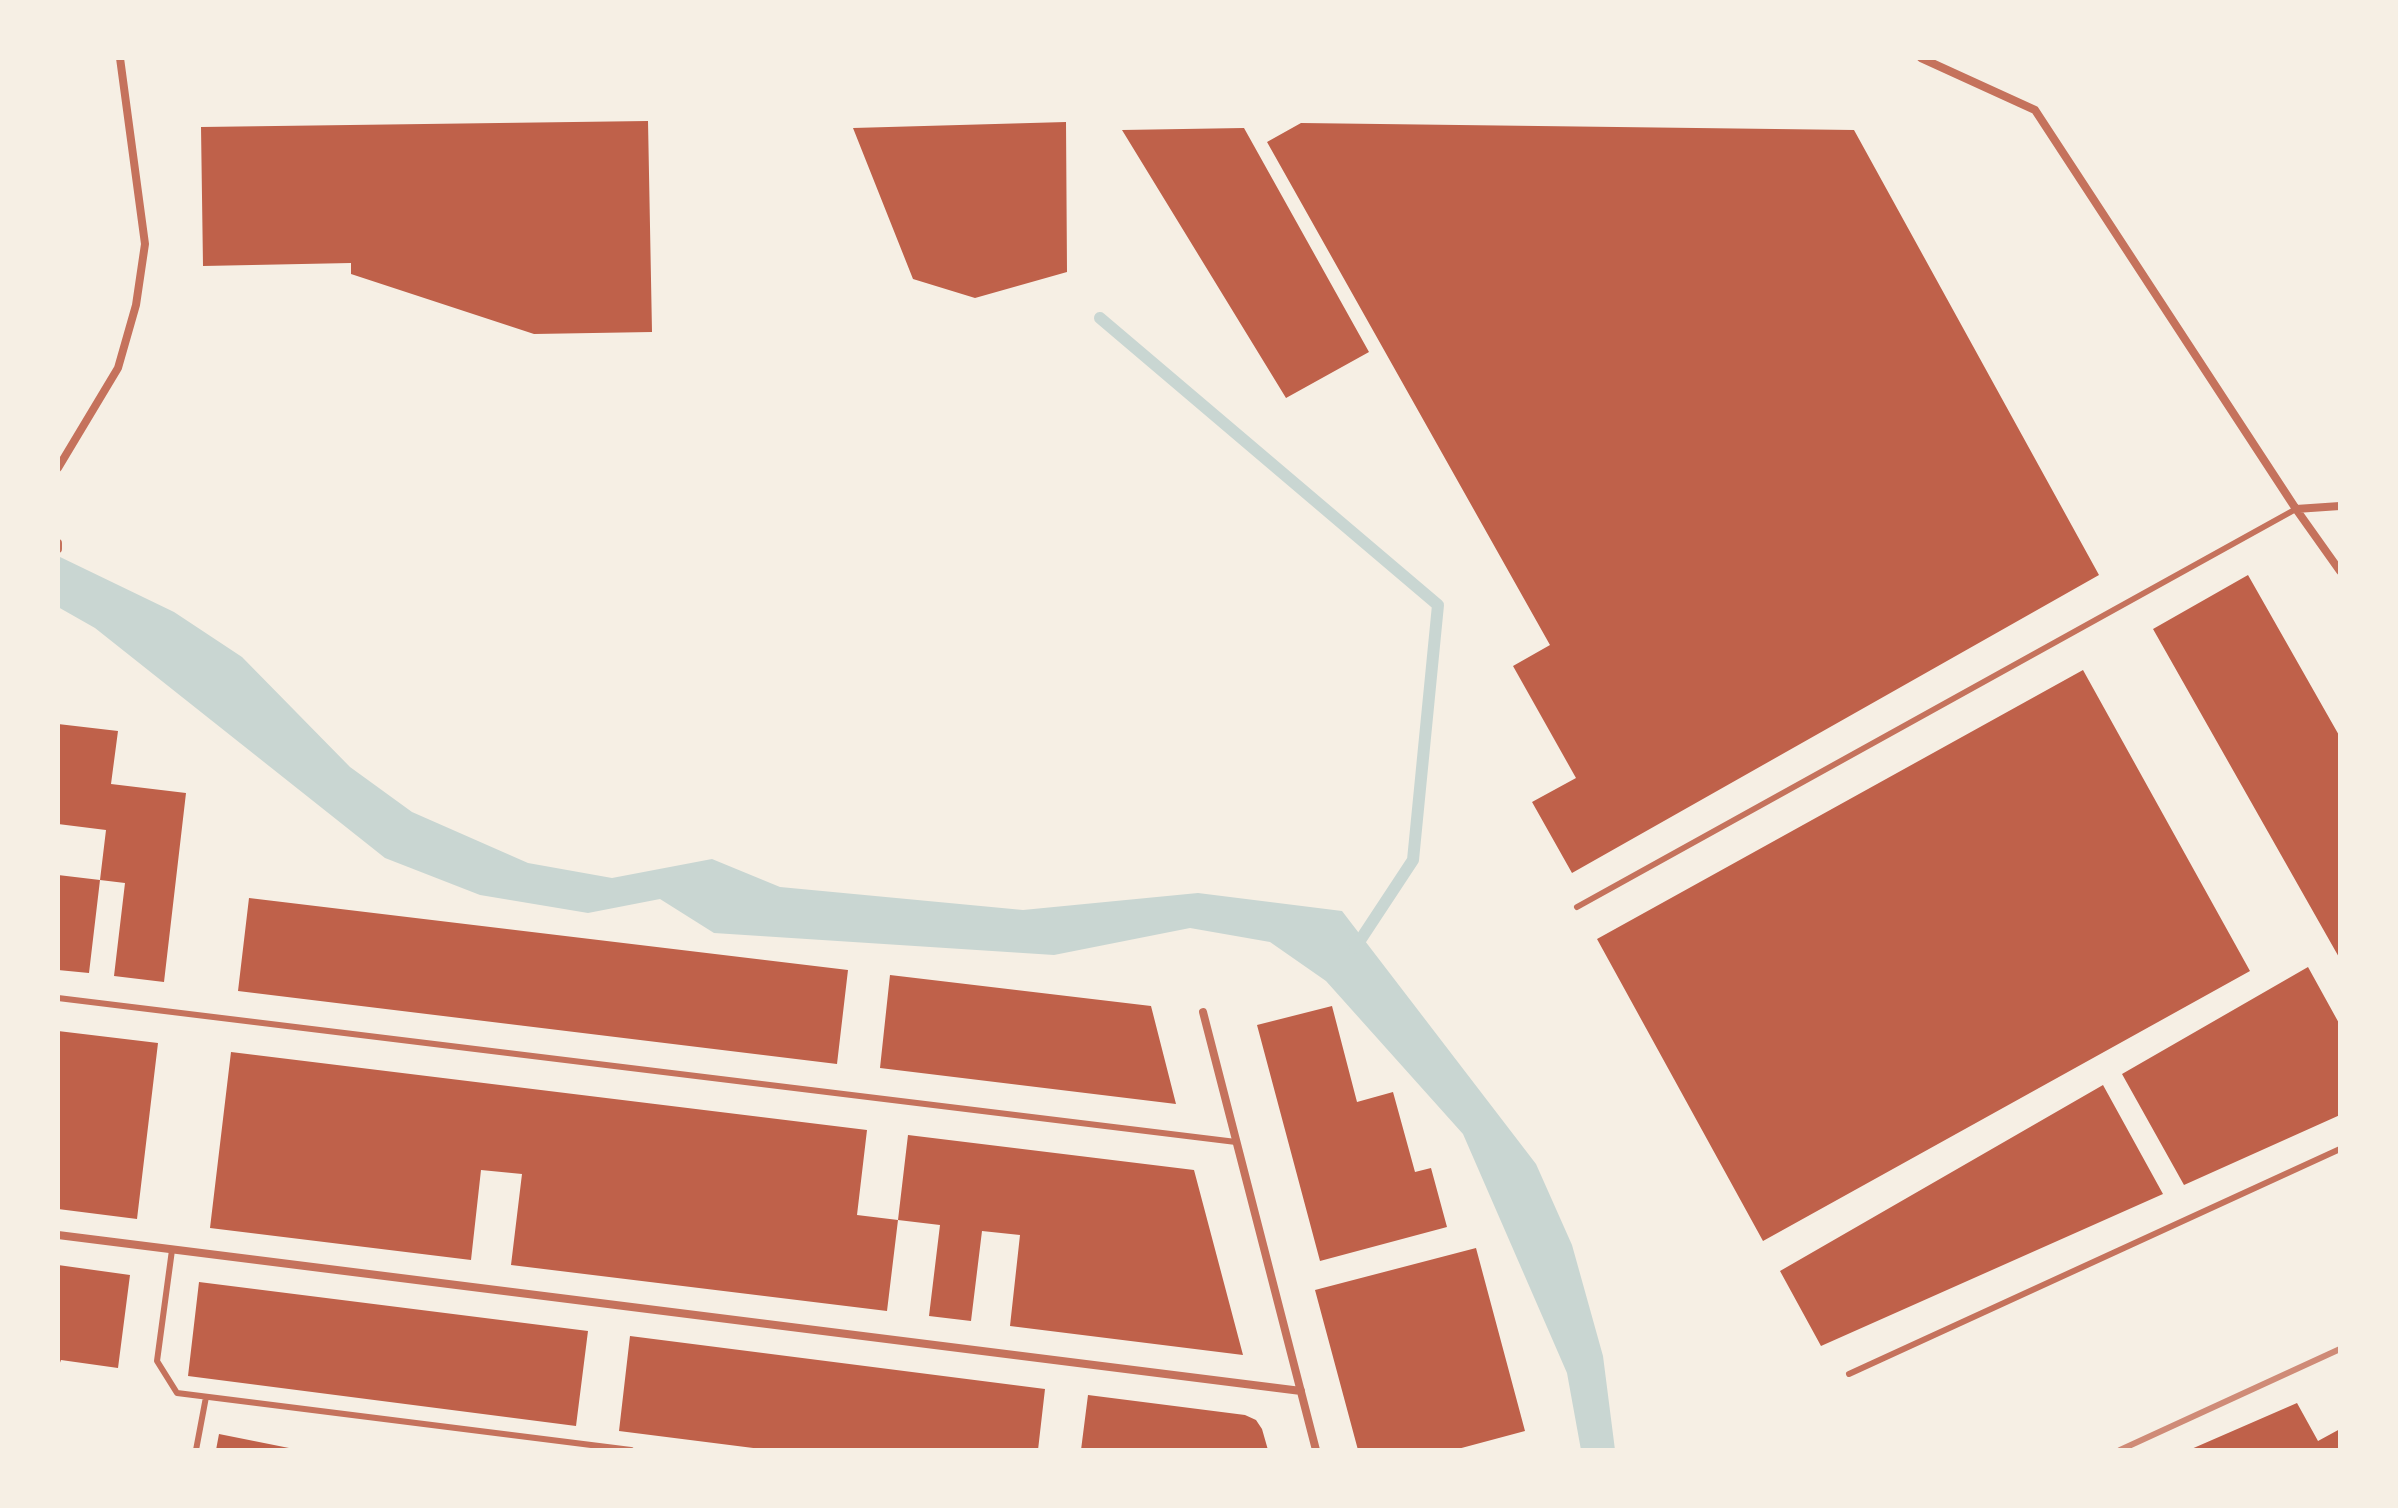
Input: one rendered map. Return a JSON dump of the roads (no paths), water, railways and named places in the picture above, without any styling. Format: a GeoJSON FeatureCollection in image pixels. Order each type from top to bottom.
{"type":"FeatureCollection","features":[{"type":"Feature","properties":{"kind":"street"},"geometry":{"type":"LineString","coordinates":[[58,468],[118,368],[136,305],[145,244],[120,58]]}},
{"type":"Feature","properties":{"kind":"street"},"geometry":{"type":"LineString","coordinates":[[1921,58],[2035,110],[2296,509],[2340,571]]}},
{"type":"Feature","properties":{"kind":"street"},"geometry":{"type":"LineString","coordinates":[[2296,509],[2340,506]]}},
{"type":"Feature","properties":{"kind":"street"},"geometry":{"type":"LineString","coordinates":[[1203,1012],[1316,1450]]}},
{"type":"Feature","properties":{"kind":"street"},"geometry":{"type":"LineString","coordinates":[[58,1235],[1301,1391]]}},
{"type":"Feature","properties":{"kind":"lane"},"geometry":{"type":"LineString","coordinates":[[1577,907],[2296,509]]}},
{"type":"Feature","properties":{"kind":"lane"},"geometry":{"type":"LineString","coordinates":[[58,998],[1236,1142]]}},
{"type":"Feature","properties":{"kind":"lane"},"geometry":{"type":"LineString","coordinates":[[1849,1374],[2340,1149]]}},
{"type":"Feature","properties":{"kind":"lane"},"geometry":{"type":"LineString","coordinates":[[172,1250],[157,1361],[177,1393],[631,1450]]}},
{"type":"Feature","properties":{"kind":"lane"},"geometry":{"type":"LineString","coordinates":[[196,1450],[206,1397]]}},
{"type":"Feature","properties":{"kind":"waterway"},"geometry":{"type":"LineString","coordinates":[[1100,318],[1438,605],[1413,860],[1355,948]]}},
{"type":"Feature","properties":{"kind":"railway"},"geometry":{"type":"LineString","coordinates":[[2120,1450],[2340,1349]]}}]}
